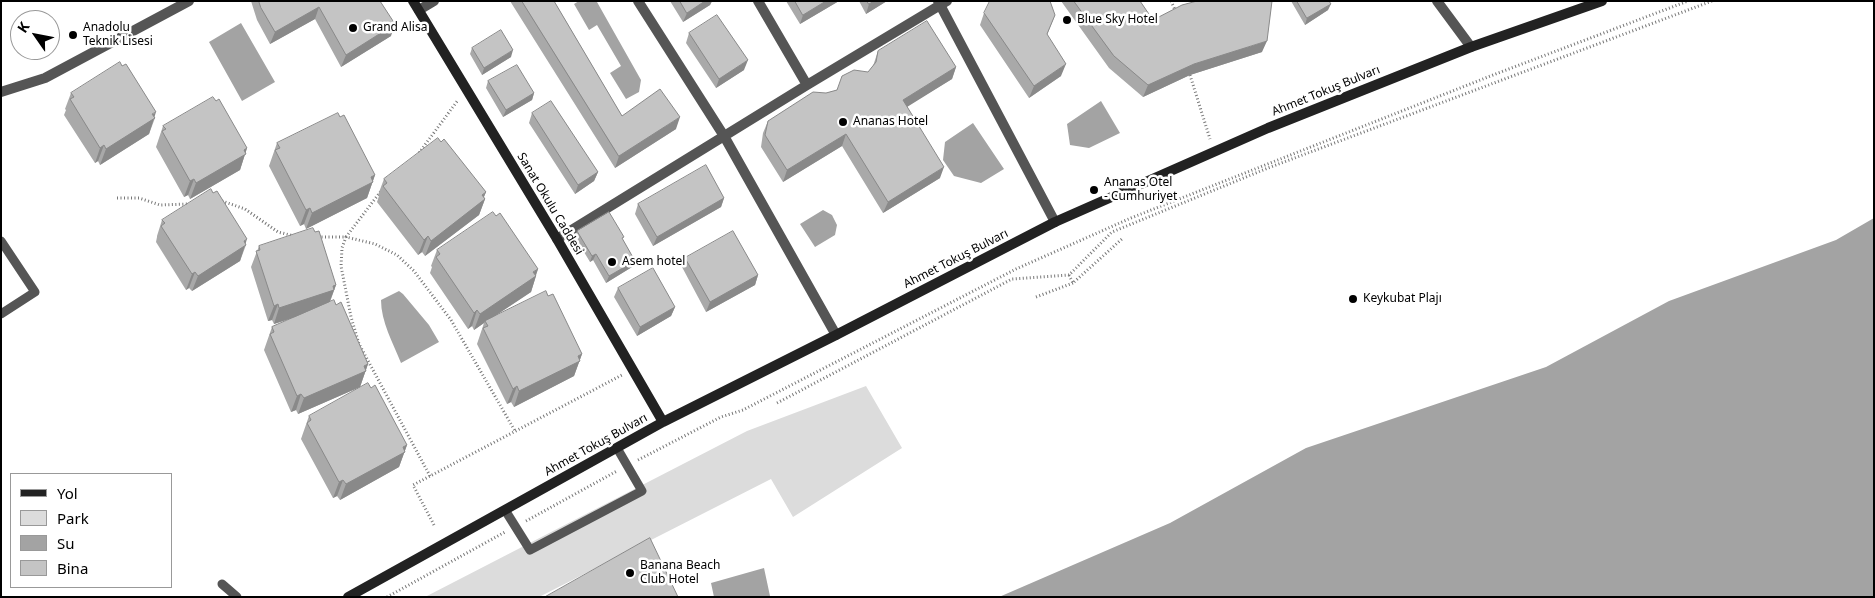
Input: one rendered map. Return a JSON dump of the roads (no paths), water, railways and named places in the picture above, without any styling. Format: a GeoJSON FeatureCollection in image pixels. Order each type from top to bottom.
{"type":"FeatureCollection","features":[{"type":"Feature","properties":{"kind":"main road","name":"Ahmet Tokuş Bulvarı"},"geometry":{"type":"LineString","coordinates":[[348,597],[663,422],[1055,222],[1268,128],[1471,47],[1602,1]]}},
{"type":"Feature","properties":{"kind":"main road","name":"Sanat Okulu Caddesi"},"geometry":{"type":"LineString","coordinates":[[416,6],[557,239],[663,422]]}},
{"type":"Feature","properties":{"kind":"street"},"geometry":{"type":"LineString","coordinates":[[1,92],[45,78],[190,1]]}},
{"type":"Feature","properties":{"kind":"street"},"geometry":{"type":"LineString","coordinates":[[416,6],[434,1]]}},
{"type":"Feature","properties":{"kind":"street"},"geometry":{"type":"LineString","coordinates":[[638,1],[724,136],[836,335]]}},
{"type":"Feature","properties":{"kind":"street"},"geometry":{"type":"LineString","coordinates":[[758,1],[807,85]]}},
{"type":"Feature","properties":{"kind":"street"},"geometry":{"type":"LineString","coordinates":[[1438,1],[1471,47]]}},
{"type":"Feature","properties":{"kind":"street"},"geometry":{"type":"LineString","coordinates":[[557,239],[942,3],[1055,222]]}},
{"type":"Feature","properties":{"kind":"lane"},"geometry":{"type":"LineString","coordinates":[[1,241],[35,292],[1,314]]}},
{"type":"Feature","properties":{"kind":"lane"},"geometry":{"type":"LineString","coordinates":[[505,510],[530,550],[642,491],[617,448]]}},
{"type":"Feature","properties":{"kind":"lane"},"geometry":{"type":"LineString","coordinates":[[222,584],[237,597]]}},
{"type":"Feature","properties":{"kind":"water"},"geometry":{"type":"Polygon","coordinates":[[[579,1],[597,2],[641,80],[639,92],[626,99],[610,73],[621,66],[597,25],[589,30],[574,4],[579,1]]]}},
{"type":"Feature","properties":{"kind":"water"},"geometry":{"type":"Polygon","coordinates":[[[241,23],[275,82],[242,101],[209,42],[241,23]]]}},
{"type":"Feature","properties":{"kind":"water"},"geometry":{"type":"Polygon","coordinates":[[[1101,101],[1120,133],[1089,148],[1070,145],[1067,124],[1101,101]]]}},
{"type":"Feature","properties":{"kind":"water"},"geometry":{"type":"Polygon","coordinates":[[[973,123],[1004,169],[981,183],[954,176],[943,160],[945,142],[973,123]]]}},
{"type":"Feature","properties":{"kind":"water"},"geometry":{"type":"Polygon","coordinates":[[[823,210],[832,215],[837,225],[835,235],[815,247],[800,224],[823,210]]]}},
{"type":"Feature","properties":{"kind":"water"},"geometry":{"type":"Polygon","coordinates":[[[1874,218],[1874,597],[999,597],[1170,523],[1306,448],[1546,367],[1669,301],[1836,240],[1874,218]]]}},
{"type":"Feature","properties":{"kind":"water"},"geometry":{"type":"Polygon","coordinates":[[[399,291],[429,325],[439,342],[401,363],[385,324],[381,300],[399,291]]]}},
{"type":"Feature","properties":{"kind":"water"},"geometry":{"type":"Polygon","coordinates":[[[764,568],[770,596],[714,597],[711,583],[764,568]]]}},
{"type":"Feature","properties":{"kind":"place","name":"Blue Sky Hotel"},"geometry":{"type":"Point","coordinates":[1067,20]}},
{"type":"Feature","properties":{"kind":"place","name":"Grand Alisa"},"geometry":{"type":"Point","coordinates":[353,28]}},
{"type":"Feature","properties":{"kind":"place","name":"Anadolu Teknik Lisesi"},"geometry":{"type":"Point","coordinates":[73,35]}},
{"type":"Feature","properties":{"kind":"place","name":"Ananas Hotel"},"geometry":{"type":"Point","coordinates":[843,122]}},
{"type":"Feature","properties":{"kind":"place","name":"Ananas Otel - Cumhuriyet"},"geometry":{"type":"Point","coordinates":[1094,190]}},
{"type":"Feature","properties":{"kind":"place","name":"Asem hotel"},"geometry":{"type":"Point","coordinates":[612,262]}},
{"type":"Feature","properties":{"kind":"place","name":"Keykubat Plajı"},"geometry":{"type":"Point","coordinates":[1353,299]}},
{"type":"Feature","properties":{"kind":"place","name":"Banana Beach Club Hotel"},"geometry":{"type":"Point","coordinates":[630,573]}}]}
